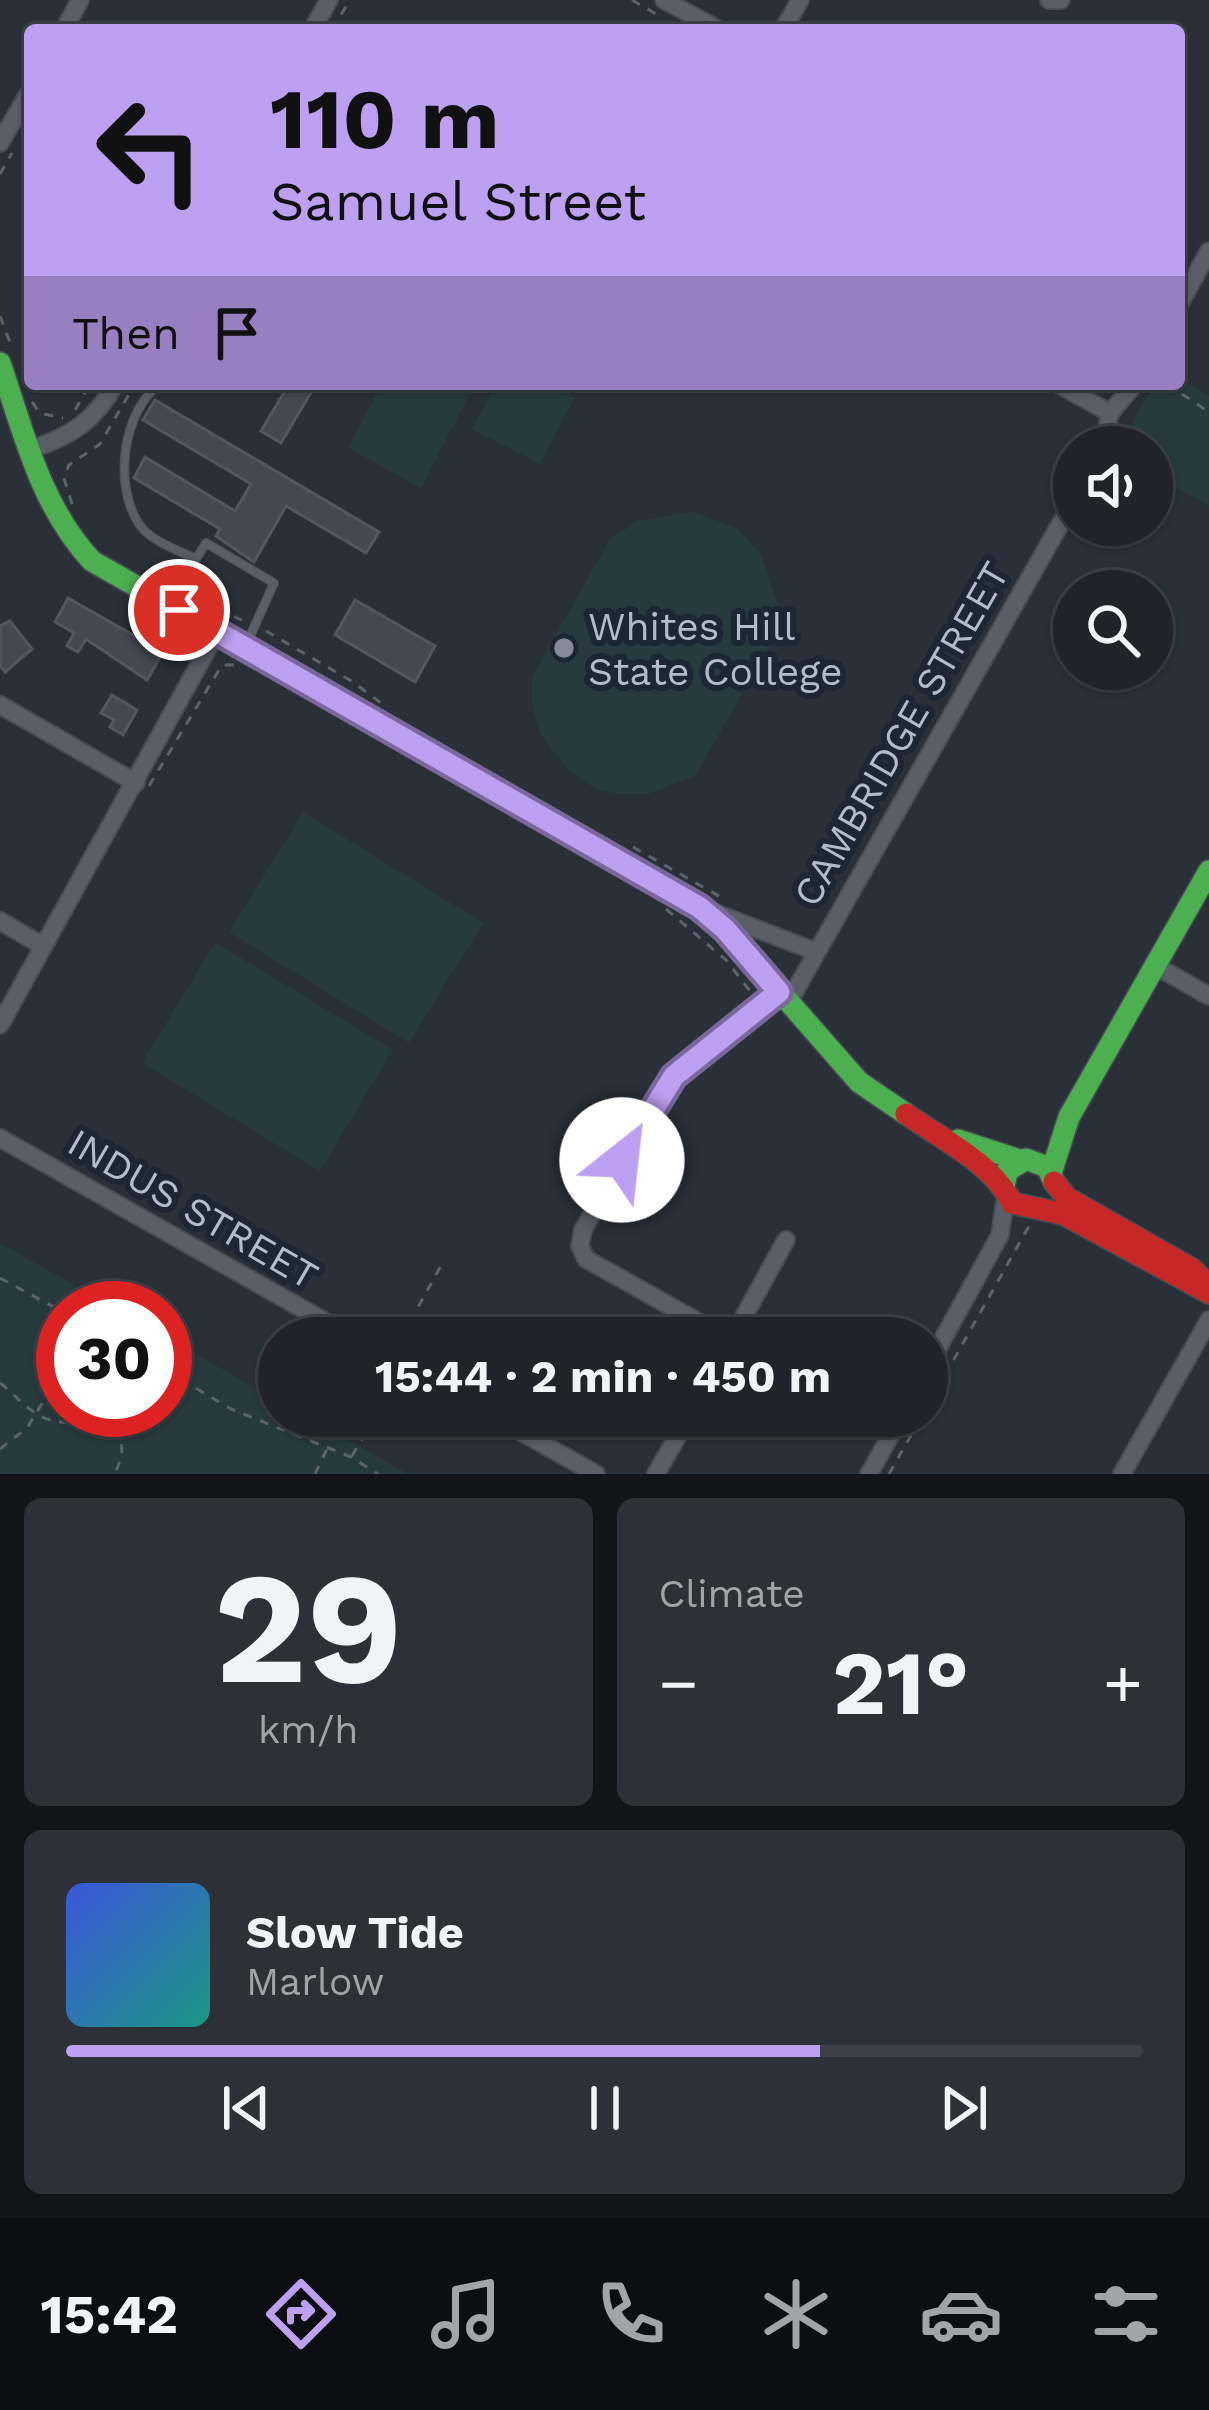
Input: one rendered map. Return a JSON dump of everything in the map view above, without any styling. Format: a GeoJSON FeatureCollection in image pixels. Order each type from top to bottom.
{"type":"FeatureCollection","features":[{"type":"Feature","properties":{"kind":"street"},"geometry":{"type":"LineString","coordinates":[[664,0],[707,24]]}},
{"type":"Feature","properties":{"kind":"street"},"geometry":{"type":"LineString","coordinates":[[1048,0],[1061,0]]}},
{"type":"Feature","properties":{"kind":"street"},"geometry":{"type":"LineString","coordinates":[[0,143],[24,101]]}},
{"type":"Feature","properties":{"kind":"street"},"geometry":{"type":"LineString","coordinates":[[1185,295],[1207,259]]}},
{"type":"Feature","properties":{"kind":"street"},"geometry":{"type":"LineString","coordinates":[[7,360],[54,512],[81,551],[699,907],[814,951]]}},
{"type":"Feature","properties":{"kind":"street"},"geometry":{"type":"LineString","coordinates":[[32,449],[75,433],[110,390]]}},
{"type":"Feature","properties":{"kind":"street"},"geometry":{"type":"LineString","coordinates":[[1069,390],[1110,412]]}},
{"type":"Feature","properties":{"kind":"street"},"geometry":{"type":"LineString","coordinates":[[1107,426],[1110,412],[1130,390]]}},
{"type":"Feature","properties":{"kind":"street","name":"CAMBRIDGE STREET"},"geometry":{"type":"LineString","coordinates":[[784,998],[1053,536]]}},
{"type":"Feature","properties":{"kind":"street"},"geometry":{"type":"LineString","coordinates":[[0,1025],[217,632]]}},
{"type":"Feature","properties":{"kind":"street"},"geometry":{"type":"LineString","coordinates":[[0,704],[136,783]]}},
{"type":"Feature","properties":{"kind":"street"},"geometry":{"type":"LineString","coordinates":[[1000,1235],[1037,1212],[1050,1197],[1069,1117],[1209,871]]}},
{"type":"Feature","properties":{"kind":"street"},"geometry":{"type":"LineString","coordinates":[[699,907],[725,929],[859,1082],[1005,1190],[1012,1203],[1063,1214],[1209,1290]]}},
{"type":"Feature","properties":{"kind":"street"},"geometry":{"type":"LineString","coordinates":[[0,921],[43,946]]}},
{"type":"Feature","properties":{"kind":"street"},"geometry":{"type":"LineString","coordinates":[[1156,966],[1209,996]]}},
{"type":"Feature","properties":{"kind":"street"},"geometry":{"type":"LineString","coordinates":[[692,1317],[586,1259],[580,1246],[584,1230],[661,1091],[784,998]]}},
{"type":"Feature","properties":{"kind":"street"},"geometry":{"type":"LineString","coordinates":[[948,1330],[1000,1235],[1007,1171],[1069,1117]]}},
{"type":"Feature","properties":{"kind":"street"},"geometry":{"type":"LineString","coordinates":[[929,1130],[1041,1162],[1067,1198],[1192,1269],[1209,1290]]}},
{"type":"Feature","properties":{"kind":"street","name":"INDUS STREET"},"geometry":{"type":"LineString","coordinates":[[0,1138],[317,1317]]}},
{"type":"Feature","properties":{"kind":"street"},"geometry":{"type":"LineString","coordinates":[[742,1317],[786,1240]]}},
{"type":"Feature","properties":{"kind":"street"},"geometry":{"type":"LineString","coordinates":[[1122,1474],[1209,1320]]}},
{"type":"Feature","properties":{"kind":"street"},"geometry":{"type":"LineString","coordinates":[[530,1437],[596,1474]]}},
{"type":"Feature","properties":{"kind":"street"},"geometry":{"type":"LineString","coordinates":[[656,1474],[677,1437]]}},
{"type":"Feature","properties":{"kind":"street"},"geometry":{"type":"LineString","coordinates":[[869,1474],[889,1437]]}},
{"type":"Feature","properties":{"kind":"lane"},"geometry":{"type":"LineString","coordinates":[[154,390],[138,407],[132,428],[124,471],[130,505],[139,525],[160,541],[196,560],[206,543],[274,583],[245,648]]}},
{"type":"Feature","properties":{"kind":"path"},"geometry":{"type":"LineString","coordinates":[[0,316],[7,360]]}},
{"type":"Feature","properties":{"kind":"path"},"geometry":{"type":"LineString","coordinates":[[32,401],[40,413],[53,419],[71,417],[87,390]]}},
{"type":"Feature","properties":{"kind":"path"},"geometry":{"type":"LineString","coordinates":[[1176,390],[1209,412]]}},
{"type":"Feature","properties":{"kind":"path"},"geometry":{"type":"LineString","coordinates":[[136,783],[153,787],[222,664],[230,662],[250,673]]}},
{"type":"Feature","properties":{"kind":"path"},"geometry":{"type":"LineString","coordinates":[[662,905],[727,961],[754,997]]}},
{"type":"Feature","properties":{"kind":"path"},"geometry":{"type":"LineString","coordinates":[[948,1369],[1037,1212]]}},
{"type":"Feature","properties":{"kind":"path"},"geometry":{"type":"LineString","coordinates":[[412,1317],[442,1262]]}},
{"type":"Feature","properties":{"kind":"path"},"geometry":{"type":"LineString","coordinates":[[0,1278],[36,1297]]}},
{"type":"Feature","properties":{"kind":"path"},"geometry":{"type":"LineString","coordinates":[[0,1383],[34,1414],[52,1421],[108,1426],[121,1437],[122,1455],[115,1474]]}},
{"type":"Feature","properties":{"kind":"path"},"geometry":{"type":"LineString","coordinates":[[192,1386],[231,1408],[351,1457],[378,1474]]}},
{"type":"Feature","properties":{"kind":"path"},"geometry":{"type":"LineString","coordinates":[[0,1449],[27,1428],[36,1411]]}},
{"type":"Feature","properties":{"kind":"path"},"geometry":{"type":"LineString","coordinates":[[351,1457],[363,1437]]}},
{"type":"Feature","properties":{"kind":"path"},"geometry":{"type":"LineString","coordinates":[[890,1474],[910,1437]]}},
{"type":"Feature","properties":{"kind":"path"},"geometry":{"type":"LineString","coordinates":[[315,1474],[327,1448]]}},
{"type":"Feature","properties":{"kind":"green space"},"geometry":{"type":"Polygon","coordinates":[[[1185,382],[1209,396],[1209,506],[1173,485],[1173,426],[1132,426],[1154,390],[1185,390],[1185,382]]]}},
{"type":"Feature","properties":{"kind":"green space"},"geometry":{"type":"Polygon","coordinates":[[[379,390],[472,390],[421,488],[348,448],[379,390]]]}},
{"type":"Feature","properties":{"kind":"green space"},"geometry":{"type":"Polygon","coordinates":[[[493,390],[562,390],[575,397],[540,464],[472,429],[493,390]]]}},
{"type":"Feature","properties":{"kind":"green space"},"geometry":{"type":"Polygon","coordinates":[[[693,512],[735,527],[761,554],[779,609],[774,639],[695,776],[648,794],[594,788],[568,770],[541,735],[532,706],[532,676],[610,539],[638,521],[693,512]]]}},
{"type":"Feature","properties":{"kind":"green space"},"geometry":{"type":"Polygon","coordinates":[[[303,812],[483,923],[409,1043],[229,932],[303,812]]]}},
{"type":"Feature","properties":{"kind":"green space"},"geometry":{"type":"Polygon","coordinates":[[[215,942],[393,1050],[320,1171],[142,1063],[215,942]]]}},
{"type":"Feature","properties":{"kind":"green space"},"geometry":{"type":"Polygon","coordinates":[[[0,1243],[67,1281],[36,1281],[36,1437],[192,1437],[192,1352],[258,1389],[258,1437],[342,1437],[408,1474],[0,1474],[0,1243]]]}},
{"type":"Feature","properties":{"kind":"building"},"geometry":{"type":"Polygon","coordinates":[[[285,390],[312,390],[281,443],[261,431],[285,390]]]}},
{"type":"Feature","properties":{"kind":"building"},"geometry":{"type":"Polygon","coordinates":[[[155,400],[379,532],[366,553],[286,506],[254,562],[216,536],[220,529],[134,478],[145,457],[235,511],[251,484],[143,420],[155,400]]]}},
{"type":"Feature","properties":{"kind":"building"},"geometry":{"type":"Polygon","coordinates":[[[68,598],[142,640],[146,634],[167,645],[147,680],[86,639],[78,652],[67,646],[74,633],[55,622],[68,598]]]}},
{"type":"Feature","properties":{"kind":"building"},"geometry":{"type":"Polygon","coordinates":[[[355,600],[435,646],[415,682],[335,635],[355,600]]]}},
{"type":"Feature","properties":{"kind":"building"},"geometry":{"type":"Polygon","coordinates":[[[10,621],[32,649],[5,672],[0,666],[0,626],[10,621]]]}},
{"type":"Feature","properties":{"kind":"building"},"geometry":{"type":"Polygon","coordinates":[[[112,695],[137,710],[123,735],[110,727],[114,720],[101,713],[112,695]]]}},
{"type":"Feature","properties":{"kind":"traffic: fast"},"geometry":{"type":"LineString","coordinates":[[0,363],[46,492],[92,561],[699,907],[725,929],[859,1082],[906,1114]]}},
{"type":"Feature","properties":{"kind":"traffic: fast"},"geometry":{"type":"LineString","coordinates":[[1051,1173],[1069,1117],[1209,871]]}},
{"type":"Feature","properties":{"kind":"traffic: fast"},"geometry":{"type":"LineString","coordinates":[[958,1140],[1019,1160]]}},
{"type":"Feature","properties":{"kind":"traffic: fast"},"geometry":{"type":"LineString","coordinates":[[1004,1187],[1007,1171],[1026,1159],[1047,1167],[1054,1182]]}},
{"type":"Feature","properties":{"kind":"traffic: jam"},"geometry":{"type":"LineString","coordinates":[[906,1114],[979,1164],[1012,1203],[1063,1214],[1209,1293]]}},
{"type":"Feature","properties":{"kind":"traffic: jam"},"geometry":{"type":"LineString","coordinates":[[1054,1182],[1067,1198],[1192,1269],[1209,1286]]}},
{"type":"Feature","properties":{"kind":"place","name":"Whites Hill State College"},"geometry":{"type":"Point","coordinates":[564,648]}},
{"type":"Feature","properties":{"kind":"route"},"geometry":{"type":"LineString","coordinates":[[179,610],[699,907],[725,929],[779,992],[674,1076],[622,1160]]}}]}
